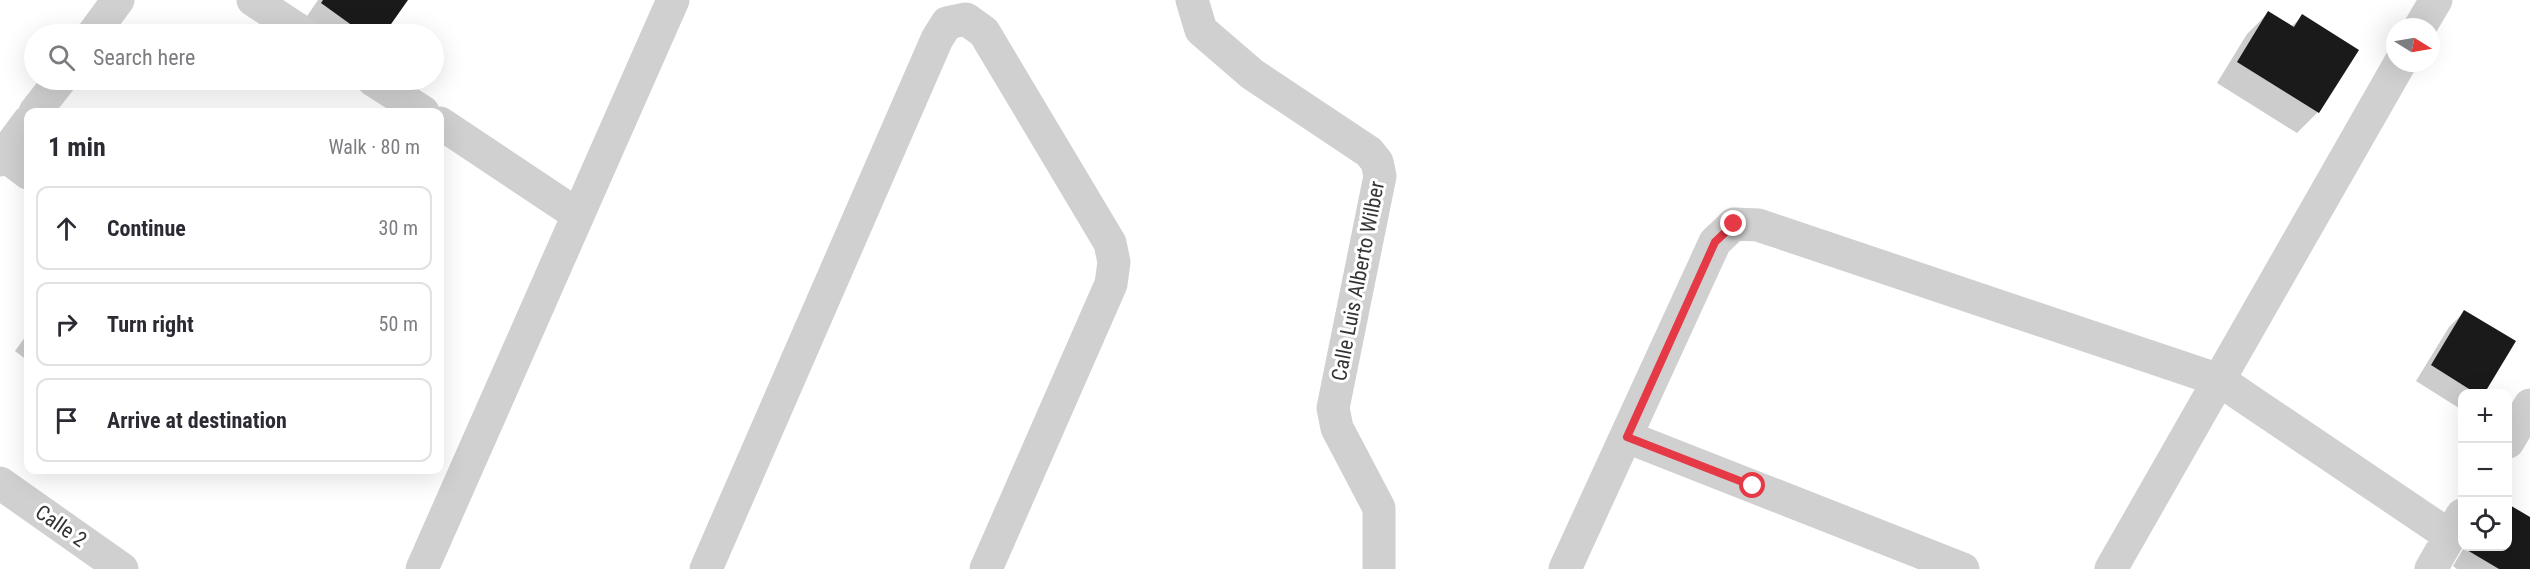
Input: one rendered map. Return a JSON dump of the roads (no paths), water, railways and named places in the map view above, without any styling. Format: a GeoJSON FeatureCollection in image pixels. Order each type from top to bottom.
{"type":"FeatureCollection","features":[{"type":"Feature","properties":{"kind":"street"},"geometry":{"type":"LineString","coordinates":[[100,24],[118,0]]}},
{"type":"Feature","properties":{"kind":"street"},"geometry":{"type":"LineString","coordinates":[[253,0],[290,24]]}},
{"type":"Feature","properties":{"kind":"street"},"geometry":{"type":"LineString","coordinates":[[422,569],[673,0]]}},
{"type":"Feature","properties":{"kind":"street","name":"Calle Luis Alberto Wilber"},"geometry":{"type":"LineString","coordinates":[[1192,0],[1201,30],[1252,74],[1369,152],[1377,162],[1380,176],[1333,408],[1337,428],[1379,508],[1379,569]]}},
{"type":"Feature","properties":{"kind":"street"},"geometry":{"type":"LineString","coordinates":[[2425,18],[2436,0]]}},
{"type":"Feature","properties":{"kind":"street"},"geometry":{"type":"LineString","coordinates":[[706,569],[937,39],[947,23],[966,19],[984,32],[1110,243],[1114,262],[1111,284],[986,569]]}},
{"type":"Feature","properties":{"kind":"street"},"geometry":{"type":"LineString","coordinates":[[2111,569],[2395,72]]}},
{"type":"Feature","properties":{"kind":"street"},"geometry":{"type":"LineString","coordinates":[[38,108],[52,90]]}},
{"type":"Feature","properties":{"kind":"street"},"geometry":{"type":"LineString","coordinates":[[389,90],[417,108]]}},
{"type":"Feature","properties":{"kind":"street"},"geometry":{"type":"LineString","coordinates":[[444,126],[578,215]]}},
{"type":"Feature","properties":{"kind":"street"},"geometry":{"type":"LineString","coordinates":[[11,163],[24,132]]}},
{"type":"Feature","properties":{"kind":"street"},"geometry":{"type":"LineString","coordinates":[[1564,569],[1627,437],[1715,242],[1734,224],[1758,225],[2219,381],[2456,526],[2431,569]]}},
{"type":"Feature","properties":{"kind":"street"},"geometry":{"type":"LineString","coordinates":[[2512,435],[2530,405]]}},
{"type":"Feature","properties":{"kind":"street"},"geometry":{"type":"LineString","coordinates":[[1627,437],[1963,569]]}},
{"type":"Feature","properties":{"kind":"street","name":"Calle 2"},"geometry":{"type":"LineString","coordinates":[[0,483],[122,569]]}}]}
